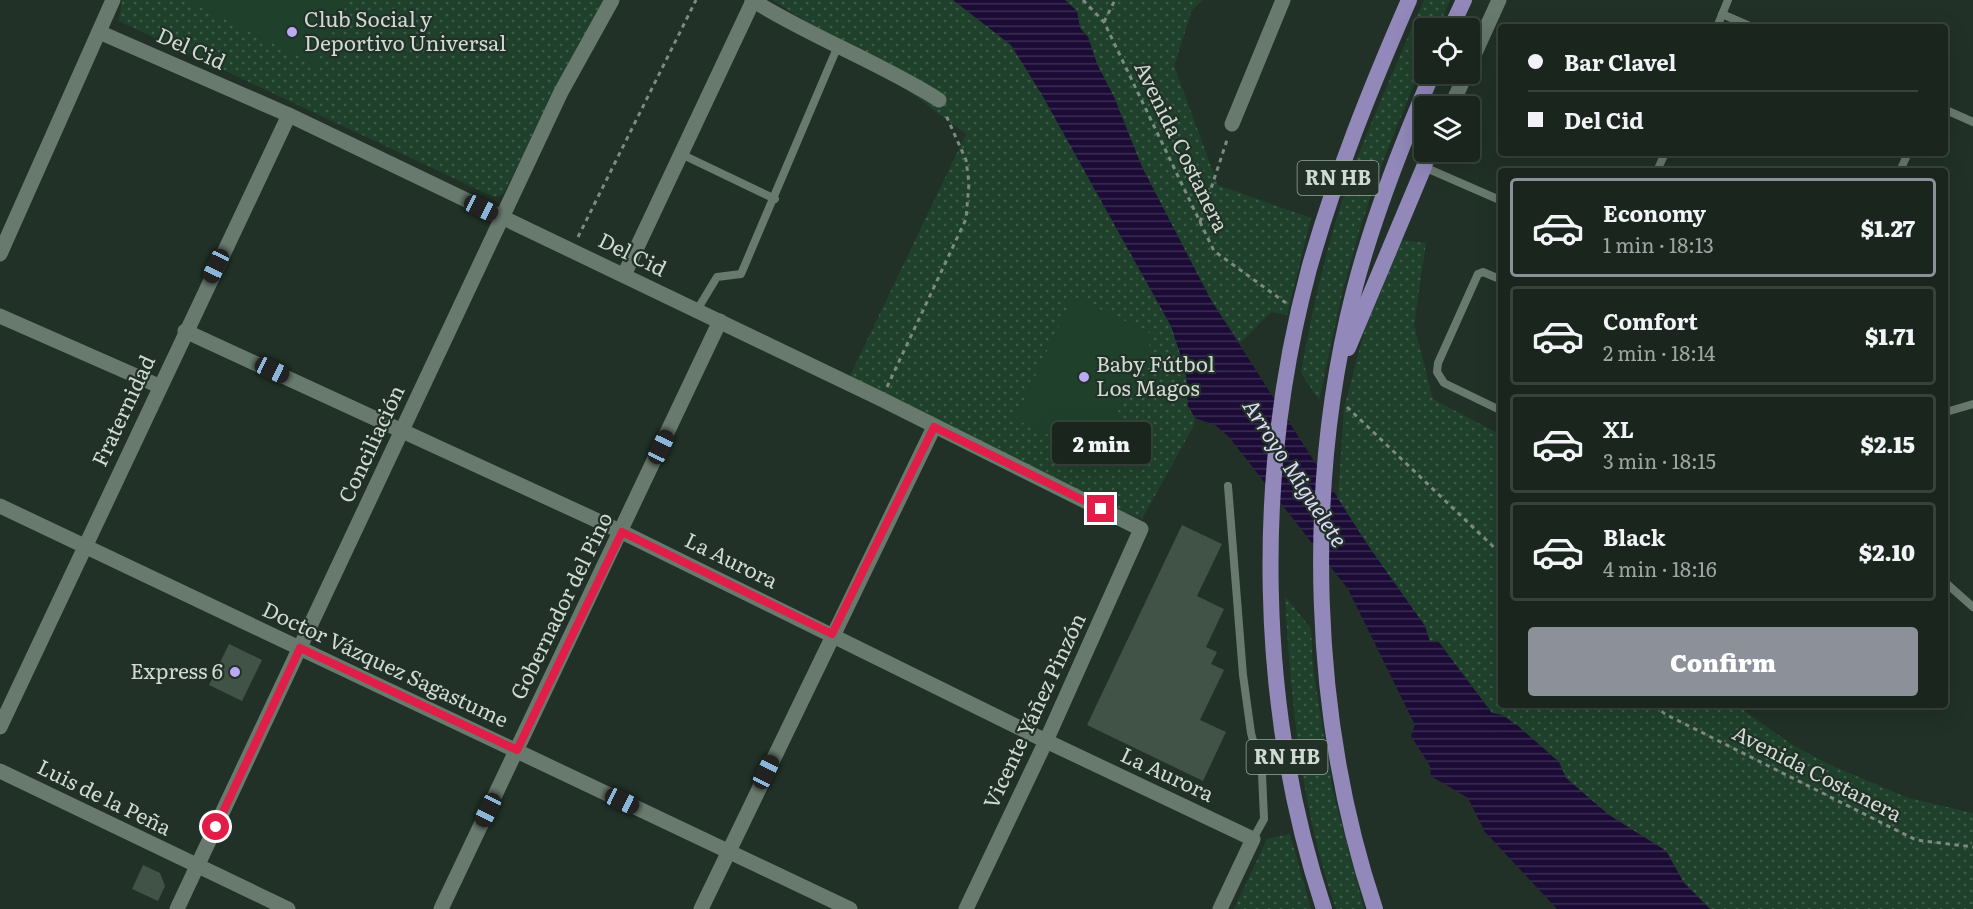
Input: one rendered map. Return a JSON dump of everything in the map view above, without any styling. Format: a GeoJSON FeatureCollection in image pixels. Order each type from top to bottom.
{"type":"FeatureCollection","features":[{"type":"Feature","properties":{"kind":"highway"},"geometry":{"type":"LineString","coordinates":[[1389,46],[1397,0]]}},
{"type":"Feature","properties":{"kind":"highway","name":"RN HB"},"geometry":{"type":"LineString","coordinates":[[1324,909],[1305,842],[1283,730],[1271,601],[1278,438],[1299,312],[1341,168],[1409,0]]}},
{"type":"Feature","properties":{"kind":"highway"},"geometry":{"type":"LineString","coordinates":[[1456,18],[1464,0]]}},
{"type":"Feature","properties":{"kind":"highway","name":"RN HB"},"geometry":{"type":"LineString","coordinates":[[1375,909],[1353,836],[1341,778],[1327,665],[1322,526],[1330,426],[1340,362],[1365,251],[1428,84]]}},
{"type":"Feature","properties":{"kind":"highway"},"geometry":{"type":"LineString","coordinates":[[1340,362],[1359,327],[1427,162]]}},
{"type":"Feature","properties":{"kind":"street"},"geometry":{"type":"LineString","coordinates":[[0,254],[113,0]]}},
{"type":"Feature","properties":{"kind":"street","name":"Conciliación"},"geometry":{"type":"LineString","coordinates":[[177,909],[561,92],[612,0]]}},
{"type":"Feature","properties":{"kind":"street"},"geometry":{"type":"LineString","coordinates":[[624,275],[753,0],[837,48],[901,75],[939,100]]}},
{"type":"Feature","properties":{"kind":"street"},"geometry":{"type":"LineString","coordinates":[[1232,124],[1283,0]]}},
{"type":"Feature","properties":{"kind":"street"},"geometry":{"type":"LineString","coordinates":[[1480,42],[1499,0]]}},
{"type":"Feature","properties":{"kind":"street","name":"Del Cid"},"geometry":{"type":"LineString","coordinates":[[99,32],[289,115],[571,249],[881,399],[1140,529]]}},
{"type":"Feature","properties":{"kind":"street","name":"Fraternidad"},"geometry":{"type":"LineString","coordinates":[[0,727],[159,386],[289,115]]}},
{"type":"Feature","properties":{"kind":"street"},"geometry":{"type":"LineString","coordinates":[[0,316],[159,386]]}},
{"type":"Feature","properties":{"kind":"street","name":"Gobernador del Pino"},"geometry":{"type":"LineString","coordinates":[[441,909],[622,532],[720,321]]}},
{"type":"Feature","properties":{"kind":"street","name":"La Aurora"},"geometry":{"type":"LineString","coordinates":[[185,331],[622,532],[1046,741],[1253,839]]}},
{"type":"Feature","properties":{"kind":"street"},"geometry":{"type":"LineString","coordinates":[[701,909],[934,427]]}},
{"type":"Feature","properties":{"kind":"street","name":"Doctor Vázquez Sagastume"},"geometry":{"type":"LineString","coordinates":[[0,506],[850,909]]}},
{"type":"Feature","properties":{"kind":"street","name":"Vicente Yáñez Pinzón"},"geometry":{"type":"LineString","coordinates":[[966,909],[1046,741],[1140,529]]}},
{"type":"Feature","properties":{"kind":"street","name":"Luis de la Peña"},"geometry":{"type":"LineString","coordinates":[[0,771],[288,909]]}},
{"type":"Feature","properties":{"kind":"street"},"geometry":{"type":"LineString","coordinates":[[1220,909],[1253,839]]}},
{"type":"Feature","properties":{"kind":"lane"},"geometry":{"type":"LineString","coordinates":[[1718,24],[1728,0]]}},
{"type":"Feature","properties":{"kind":"lane"},"geometry":{"type":"LineString","coordinates":[[1722,14],[1745,24]]}},
{"type":"Feature","properties":{"kind":"lane"},"geometry":{"type":"LineString","coordinates":[[697,310],[717,277],[741,274],[775,199],[837,48]]}},
{"type":"Feature","properties":{"kind":"lane"},"geometry":{"type":"LineString","coordinates":[[1948,111],[1972,121]]}},
{"type":"Feature","properties":{"kind":"lane"},"geometry":{"type":"LineString","coordinates":[[681,154],[775,199]]}},
{"type":"Feature","properties":{"kind":"lane"},"geometry":{"type":"LineString","coordinates":[[1433,162],[1498,199]]}},
{"type":"Feature","properties":{"kind":"lane"},"geometry":{"type":"LineString","coordinates":[[1498,278],[1483,272],[1478,274],[1437,372],[1444,383],[1498,409]]}},
{"type":"Feature","properties":{"kind":"lane"},"geometry":{"type":"LineString","coordinates":[[1948,411],[1973,404]]}},
{"type":"Feature","properties":{"kind":"lane"},"geometry":{"type":"LineString","coordinates":[[1228,486],[1243,675],[1251,733],[1262,774],[1264,819],[1253,839]]}},
{"type":"Feature","properties":{"kind":"lane"},"geometry":{"type":"LineString","coordinates":[[1948,585],[1973,607]]}},
{"type":"Feature","properties":{"kind":"path"},"geometry":{"type":"LineString","coordinates":[[571,249],[696,0]]}},
{"type":"Feature","properties":{"kind":"path","name":"Avenida Costanera"},"geometry":{"type":"LineString","coordinates":[[1083,0],[1104,22],[1214,251],[1299,312]]}},
{"type":"Feature","properties":{"kind":"path"},"geometry":{"type":"LineString","coordinates":[[1104,22],[1115,0]]}},
{"type":"Feature","properties":{"kind":"path"},"geometry":{"type":"LineString","coordinates":[[881,399],[966,219],[969,183],[966,160],[939,100]]}},
{"type":"Feature","properties":{"kind":"path"},"geometry":{"type":"LineString","coordinates":[[1200,222],[1232,124]]}},
{"type":"Feature","properties":{"kind":"path"},"geometry":{"type":"LineString","coordinates":[[1335,395],[1498,551]]}},
{"type":"Feature","properties":{"kind":"path","name":"Avenida Costanera"},"geometry":{"type":"LineString","coordinates":[[1658,708],[1665,714],[1916,840],[1973,847]]}},
{"type":"Feature","properties":{"kind":"green space"},"geometry":{"type":"Polygon","coordinates":[[[122,0],[604,0],[503,194],[494,197],[119,21],[122,0]]]}},
{"type":"Feature","properties":{"kind":"green space","name":"Club Social y Deportivo Universal"},"geometry":{"type":"Polygon","coordinates":[[[187,0],[349,0],[316,65],[187,0]]]}},
{"type":"Feature","properties":{"kind":"green space"},"geometry":{"type":"Polygon","coordinates":[[[772,0],[953,0],[1011,45],[1041,93],[1171,326],[1186,372],[1188,406],[1195,418],[1194,425],[1142,519],[1110,506],[849,378],[966,134],[860,55],[772,0]]]}},
{"type":"Feature","properties":{"kind":"green space"},"geometry":{"type":"Polygon","coordinates":[[[1065,0],[1203,0],[1192,10],[1174,66],[1218,185],[1311,218],[1287,315],[1271,312],[1240,343],[1211,300],[1182,246],[1142,167],[1114,97],[1097,64],[1088,37],[1080,28],[1077,11],[1065,0]]]}},
{"type":"Feature","properties":{"kind":"green space"},"geometry":{"type":"Polygon","coordinates":[[[1424,0],[1450,0],[1442,18],[1416,18],[1424,0]]]}},
{"type":"Feature","properties":{"kind":"green space"},"geometry":{"type":"Polygon","coordinates":[[[1414,23],[1414,84],[1384,158],[1360,228],[1342,294],[1319,400],[1301,373],[1316,296],[1344,194],[1414,23]]]}},
{"type":"Feature","properties":{"kind":"green space"},"geometry":{"type":"Polygon","coordinates":[[[1401,240],[1426,243],[1414,325],[1433,399],[1498,433],[1498,708],[1740,708],[1791,744],[1826,763],[1908,798],[1973,813],[1973,909],[1710,909],[1684,883],[1666,851],[1609,815],[1566,778],[1559,762],[1518,726],[1502,715],[1492,713],[1438,641],[1430,642],[1425,626],[1387,574],[1338,499],[1344,408],[1366,325],[1401,240]]]}},
{"type":"Feature","properties":{"kind":"green space","name":"Baby Fútbol Los Magos"},"geometry":{"type":"Polygon","coordinates":[[[1073,296],[1154,335],[1096,457],[1015,419],[1073,296]]]}},
{"type":"Feature","properties":{"kind":"green space"},"geometry":{"type":"Polygon","coordinates":[[[1285,596],[1311,629],[1313,669],[1333,792],[1364,909],[1336,909],[1314,833],[1295,715],[1285,596]]]}},
{"type":"Feature","properties":{"kind":"green space"},"geometry":{"type":"Polygon","coordinates":[[[1290,834],[1311,909],[1234,909],[1267,839],[1290,834]]]}},
{"type":"Feature","properties":{"kind":"water","name":"Arroyo Miguelete"},"geometry":{"type":"Polygon","coordinates":[[[953,0],[1065,0],[1077,11],[1080,28],[1088,37],[1097,64],[1114,97],[1142,167],[1211,300],[1367,544],[1425,626],[1430,642],[1438,641],[1492,713],[1502,715],[1518,726],[1559,762],[1566,778],[1609,815],[1666,851],[1684,883],[1710,909],[1557,909],[1485,832],[1468,798],[1431,776],[1430,766],[1411,736],[1415,725],[1348,589],[1229,437],[1215,425],[1195,418],[1188,406],[1186,372],[1171,326],[1041,93],[1011,45],[953,0]]]}},
{"type":"Feature","properties":{"kind":"building"},"geometry":{"type":"Polygon","coordinates":[[[1182,525],[1222,544],[1197,596],[1224,609],[1206,647],[1217,652],[1211,664],[1224,670],[1200,720],[1226,732],[1203,781],[1087,725],[1182,525]]]}},
{"type":"Feature","properties":{"kind":"building","name":"Express 6"},"geometry":{"type":"Polygon","coordinates":[[[229,644],[262,660],[242,701],[209,685],[229,644]]]}},
{"type":"Feature","properties":{"kind":"building"},"geometry":{"type":"Polygon","coordinates":[[[143,865],[160,873],[165,886],[158,901],[132,889],[143,865]]]}},
{"type":"Feature","properties":{"kind":"place","name":"Club Social y Deportivo Universal"},"geometry":{"type":"Point","coordinates":[292,32]}},
{"type":"Feature","properties":{"kind":"place","name":"Baby Fútbol Los Magos"},"geometry":{"type":"Point","coordinates":[1084,377]}},
{"type":"Feature","properties":{"kind":"place","name":"Express 6"},"geometry":{"type":"Point","coordinates":[235,672]}},
{"type":"Feature","properties":{"kind":"route"},"geometry":{"type":"LineString","coordinates":[[216,827],[300,648],[517,750],[622,532],[832,634],[934,427],[1101,509]]}}]}
